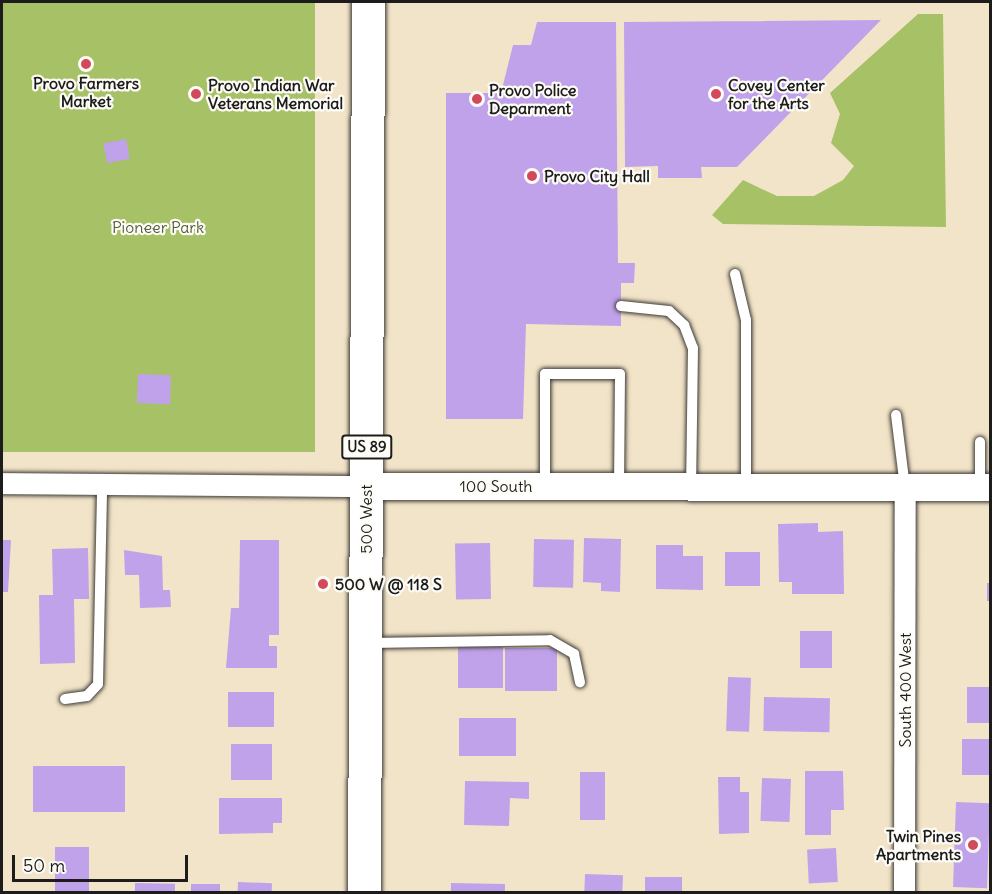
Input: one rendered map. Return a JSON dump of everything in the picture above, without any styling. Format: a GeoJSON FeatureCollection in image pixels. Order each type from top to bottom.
{"type":"FeatureCollection","features":[{"type":"Feature","properties":{"kind":"main road","name":"500 West"},"geometry":{"type":"LineString","coordinates":[[364,892],[368,2]]}},
{"type":"Feature","properties":{"kind":"street","name":"100 South"},"geometry":{"type":"LineString","coordinates":[[2,483],[985,488]]}},
{"type":"Feature","properties":{"kind":"street","name":"South 400 West"},"geometry":{"type":"LineString","coordinates":[[904,892],[905,488]]}},
{"type":"Feature","properties":{"kind":"lane"},"geometry":{"type":"LineString","coordinates":[[735,274],[746,320],[746,487]]}},
{"type":"Feature","properties":{"kind":"lane"},"geometry":{"type":"LineString","coordinates":[[621,306],[669,311],[684,325],[693,348],[691,487]]}},
{"type":"Feature","properties":{"kind":"lane"},"geometry":{"type":"LineString","coordinates":[[545,486],[545,374],[620,374],[619,486]]}},
{"type":"Feature","properties":{"kind":"lane"},"geometry":{"type":"LineString","coordinates":[[896,415],[905,488]]}},
{"type":"Feature","properties":{"kind":"lane"},"geometry":{"type":"LineString","coordinates":[[980,442],[985,488]]}},
{"type":"Feature","properties":{"kind":"lane"},"geometry":{"type":"LineString","coordinates":[[65,699],[87,696],[98,684],[102,485]]}},
{"type":"Feature","properties":{"kind":"lane"},"geometry":{"type":"LineString","coordinates":[[366,643],[550,640],[574,654],[580,682]]}},
{"type":"Feature","properties":{"kind":"green space","name":"Pioneer Park"},"geometry":{"type":"Polygon","coordinates":[[[2,2],[315,2],[315,452],[2,452],[2,2]]]}},
{"type":"Feature","properties":{"kind":"green space"},"geometry":{"type":"Polygon","coordinates":[[[918,14],[943,14],[946,227],[723,224],[712,215],[743,180],[777,196],[814,196],[843,180],[854,166],[831,143],[840,114],[830,93],[918,14]]]}},
{"type":"Feature","properties":{"kind":"building","name":"Covey Center for the Arts"},"geometry":{"type":"Polygon","coordinates":[[[881,20],[737,167],[701,167],[702,178],[658,178],[658,166],[625,167],[624,22],[881,20]]]}},
{"type":"Feature","properties":{"kind":"building","name":"Provo City Hall"},"geometry":{"type":"Polygon","coordinates":[[[537,22],[616,22],[618,263],[635,263],[634,283],[621,283],[621,326],[526,324],[523,419],[446,419],[446,93],[501,93],[513,45],[531,45],[537,22]]]}},
{"type":"Feature","properties":{"kind":"building"},"geometry":{"type":"Polygon","coordinates":[[[126,139],[130,159],[107,163],[103,143],[126,139]]]}},
{"type":"Feature","properties":{"kind":"building"},"geometry":{"type":"Polygon","coordinates":[[[138,374],[171,375],[170,404],[137,403],[138,374]]]}},
{"type":"Feature","properties":{"kind":"building"},"geometry":{"type":"Polygon","coordinates":[[[818,523],[818,532],[843,531],[844,594],[792,594],[792,582],[779,582],[778,524],[818,523]]]}},
{"type":"Feature","properties":{"kind":"building"},"geometry":{"type":"Polygon","coordinates":[[[584,538],[621,539],[620,592],[601,591],[601,583],[583,582],[584,538]]]}},
{"type":"Feature","properties":{"kind":"building"},"geometry":{"type":"Polygon","coordinates":[[[534,539],[574,540],[573,588],[533,587],[534,539]]]}},
{"type":"Feature","properties":{"kind":"building"},"geometry":{"type":"Polygon","coordinates":[[[2,540],[11,540],[8,592],[2,592],[2,540]]]}},
{"type":"Feature","properties":{"kind":"building"},"geometry":{"type":"Polygon","coordinates":[[[240,540],[279,540],[279,635],[269,635],[269,646],[277,646],[277,668],[226,668],[231,608],[239,608],[240,540]]]}},
{"type":"Feature","properties":{"kind":"building"},"geometry":{"type":"Polygon","coordinates":[[[490,543],[491,599],[456,600],[455,544],[490,543]]]}},
{"type":"Feature","properties":{"kind":"building"},"geometry":{"type":"Polygon","coordinates":[[[656,545],[683,545],[683,556],[703,556],[703,590],[656,589],[656,545]]]}},
{"type":"Feature","properties":{"kind":"building"},"geometry":{"type":"Polygon","coordinates":[[[88,548],[89,599],[74,599],[75,663],[40,664],[39,595],[53,595],[52,549],[88,548]]]}},
{"type":"Feature","properties":{"kind":"building"},"geometry":{"type":"Polygon","coordinates":[[[124,550],[162,556],[163,590],[170,590],[171,607],[140,608],[139,575],[125,575],[124,550]]]}},
{"type":"Feature","properties":{"kind":"building"},"geometry":{"type":"Polygon","coordinates":[[[725,552],[760,552],[760,586],[725,586],[725,552]]]}},
{"type":"Feature","properties":{"kind":"building"},"geometry":{"type":"Polygon","coordinates":[[[987,583],[990,583],[990,601],[987,601],[987,583]]]}},
{"type":"Feature","properties":{"kind":"building"},"geometry":{"type":"Polygon","coordinates":[[[800,631],[832,631],[832,668],[800,668],[800,631]]]}},
{"type":"Feature","properties":{"kind":"building"},"geometry":{"type":"Polygon","coordinates":[[[458,647],[503,647],[503,688],[458,688],[458,647]]]}},
{"type":"Feature","properties":{"kind":"building"},"geometry":{"type":"Polygon","coordinates":[[[505,648],[557,648],[557,691],[505,691],[505,648]]]}},
{"type":"Feature","properties":{"kind":"building"},"geometry":{"type":"Polygon","coordinates":[[[728,677],[751,678],[749,732],[726,731],[728,677]]]}},
{"type":"Feature","properties":{"kind":"building"},"geometry":{"type":"Polygon","coordinates":[[[967,687],[990,687],[990,723],[967,723],[967,687]]]}},
{"type":"Feature","properties":{"kind":"building"},"geometry":{"type":"Polygon","coordinates":[[[228,692],[274,692],[274,727],[228,727],[228,692]]]}},
{"type":"Feature","properties":{"kind":"building"},"geometry":{"type":"Polygon","coordinates":[[[764,697],[830,698],[829,732],[763,731],[764,697]]]}},
{"type":"Feature","properties":{"kind":"building"},"geometry":{"type":"Polygon","coordinates":[[[459,718],[516,718],[516,756],[459,756],[459,718]]]}},
{"type":"Feature","properties":{"kind":"building"},"geometry":{"type":"Polygon","coordinates":[[[962,739],[990,739],[990,775],[962,775],[962,739]]]}},
{"type":"Feature","properties":{"kind":"building"},"geometry":{"type":"Polygon","coordinates":[[[231,744],[272,744],[272,780],[231,780],[231,744]]]}},
{"type":"Feature","properties":{"kind":"building"},"geometry":{"type":"Polygon","coordinates":[[[33,766],[125,766],[125,812],[33,812],[33,766]]]}},
{"type":"Feature","properties":{"kind":"building"},"geometry":{"type":"Polygon","coordinates":[[[805,771],[843,771],[844,810],[831,810],[831,835],[805,835],[805,771]]]}},
{"type":"Feature","properties":{"kind":"building"},"geometry":{"type":"Polygon","coordinates":[[[580,772],[605,772],[605,820],[580,820],[580,772]]]}},
{"type":"Feature","properties":{"kind":"building"},"geometry":{"type":"Polygon","coordinates":[[[718,777],[740,777],[740,792],[749,792],[749,833],[719,834],[718,777]]]}},
{"type":"Feature","properties":{"kind":"building"},"geometry":{"type":"Polygon","coordinates":[[[762,778],[791,779],[789,822],[760,821],[762,778]]]}},
{"type":"Feature","properties":{"kind":"building"},"geometry":{"type":"Polygon","coordinates":[[[465,781],[529,782],[529,799],[510,798],[509,826],[464,825],[465,781]]]}},
{"type":"Feature","properties":{"kind":"building"},"geometry":{"type":"Polygon","coordinates":[[[219,798],[282,798],[282,823],[273,823],[273,833],[219,834],[219,798]]]}},
{"type":"Feature","properties":{"kind":"building","name":"Twin Pines Apartments"},"geometry":{"type":"Polygon","coordinates":[[[956,802],[990,803],[987,888],[953,887],[956,802]]]}},
{"type":"Feature","properties":{"kind":"building"},"geometry":{"type":"Polygon","coordinates":[[[55,847],[89,847],[89,892],[55,892],[55,847]]]}},
{"type":"Feature","properties":{"kind":"building"},"geometry":{"type":"Polygon","coordinates":[[[836,848],[838,882],[809,883],[807,850],[836,848]]]}},
{"type":"Feature","properties":{"kind":"building"},"geometry":{"type":"Polygon","coordinates":[[[585,874],[623,875],[622,892],[584,892],[585,874]]]}},
{"type":"Feature","properties":{"kind":"building"},"geometry":{"type":"Polygon","coordinates":[[[645,877],[682,877],[682,892],[645,892],[645,877]]]}},
{"type":"Feature","properties":{"kind":"building"},"geometry":{"type":"Polygon","coordinates":[[[238,882],[272,883],[272,892],[238,892],[238,882]]]}},
{"type":"Feature","properties":{"kind":"building"},"geometry":{"type":"Polygon","coordinates":[[[135,883],[175,884],[175,892],[135,892],[135,883]]]}},
{"type":"Feature","properties":{"kind":"building"},"geometry":{"type":"Polygon","coordinates":[[[451,883],[505,884],[505,892],[451,892],[451,883]]]}},
{"type":"Feature","properties":{"kind":"building"},"geometry":{"type":"Polygon","coordinates":[[[191,884],[220,884],[220,892],[191,892],[191,884]]]}},
{"type":"Feature","properties":{"kind":"place","name":"Provo Farmers Market"},"geometry":{"type":"Point","coordinates":[86,64]}},
{"type":"Feature","properties":{"kind":"place","name":"Provo Indian War Veterans Memorial"},"geometry":{"type":"Point","coordinates":[196,94]}},
{"type":"Feature","properties":{"kind":"place","name":"Covey Center for the Arts"},"geometry":{"type":"Point","coordinates":[716,94]}},
{"type":"Feature","properties":{"kind":"place","name":"Provo Police Deparment"},"geometry":{"type":"Point","coordinates":[477,99]}},
{"type":"Feature","properties":{"kind":"place","name":"Provo City Hall"},"geometry":{"type":"Point","coordinates":[532,176]}},
{"type":"Feature","properties":{"kind":"place","name":"500 W @ 118 S"},"geometry":{"type":"Point","coordinates":[323,584]}},
{"type":"Feature","properties":{"kind":"place","name":"Twin Pines Apartments"},"geometry":{"type":"Point","coordinates":[973,845]}}]}
